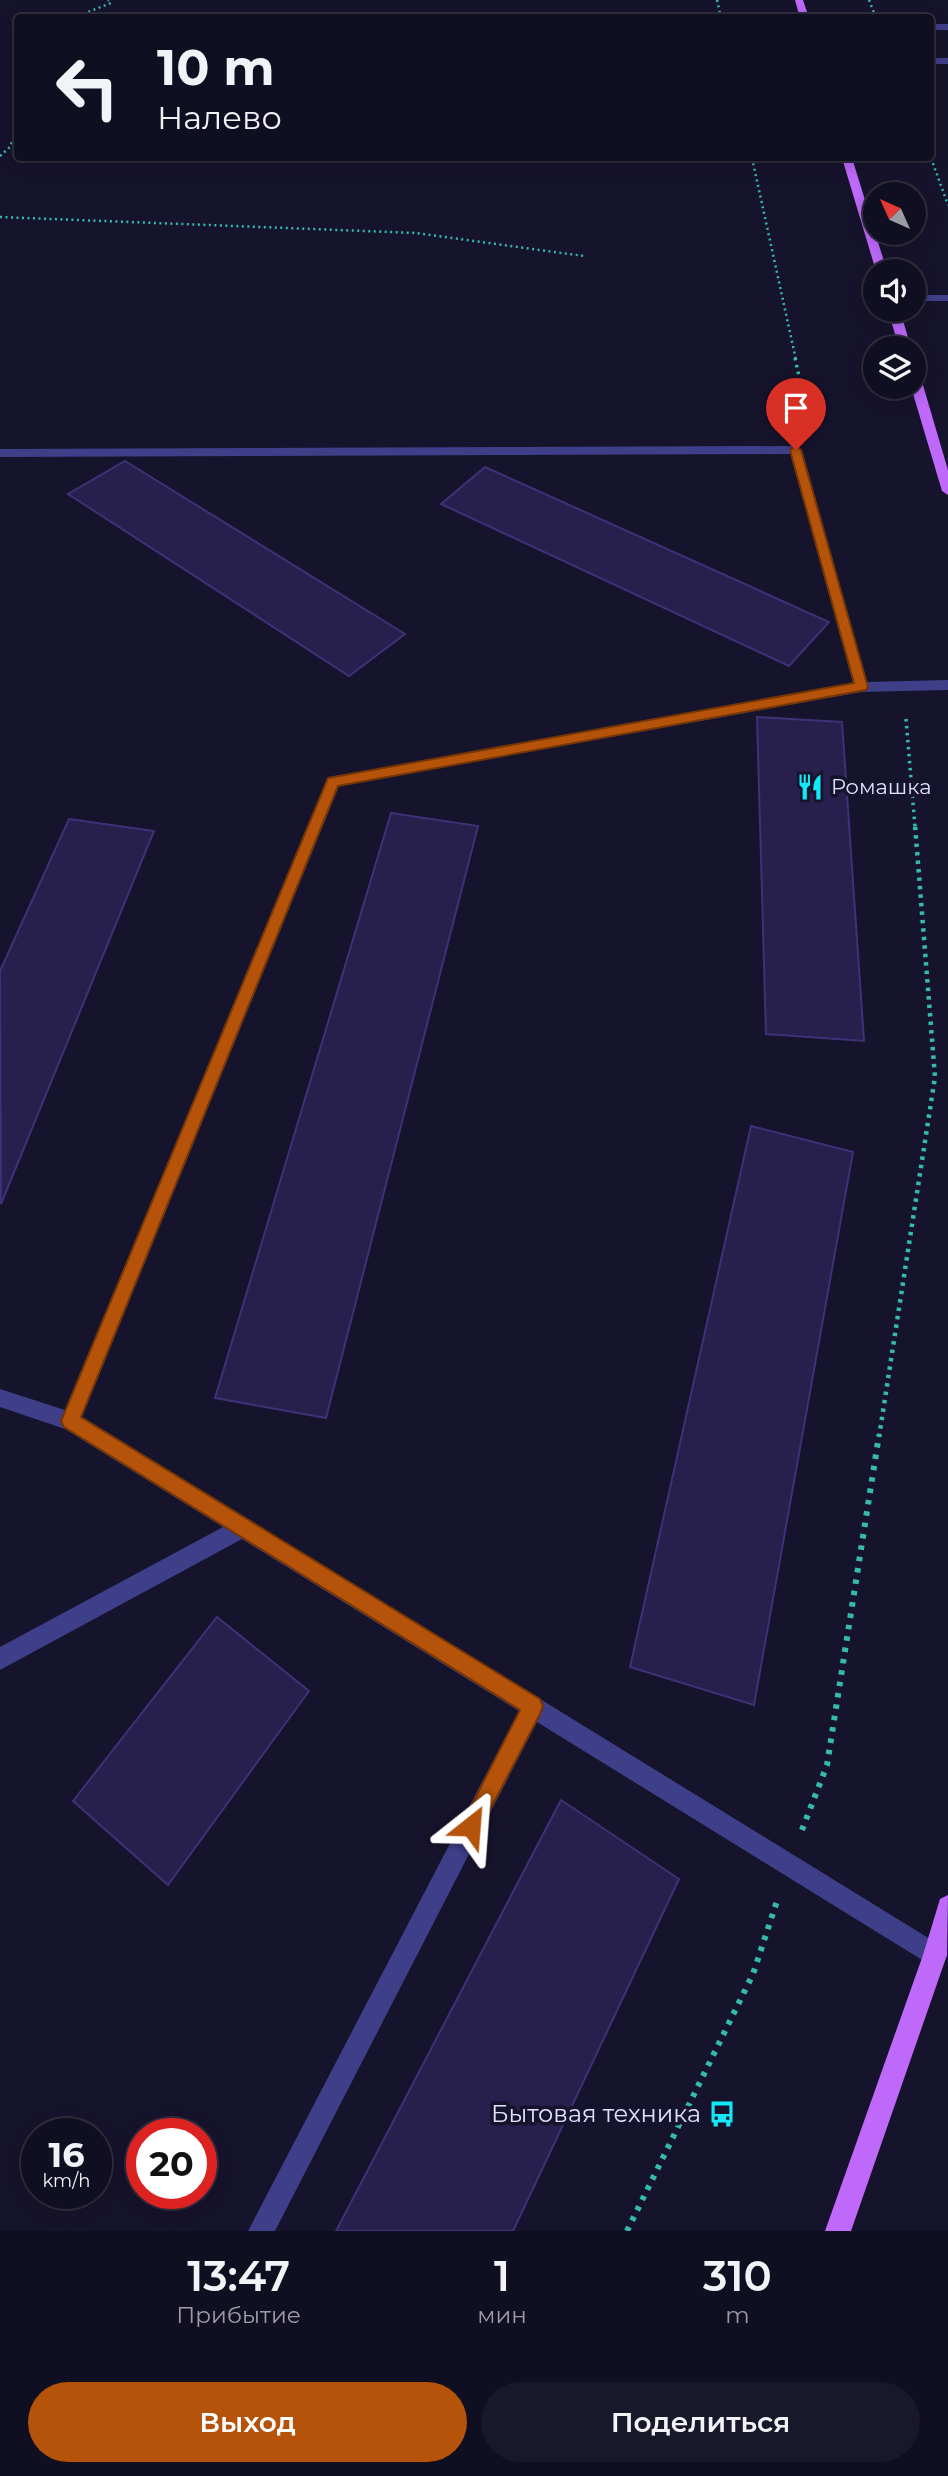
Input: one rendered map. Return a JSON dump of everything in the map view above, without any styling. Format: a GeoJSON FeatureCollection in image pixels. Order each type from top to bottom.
{"type":"FeatureCollection","features":[{"type":"Feature","properties":{"kind":"main road"},"geometry":{"type":"LineString","coordinates":[[848,161],[878,259]]}},
{"type":"Feature","properties":{"kind":"main road"},"geometry":{"type":"LineString","coordinates":[[921,399],[948,491]]}},
{"type":"Feature","properties":{"kind":"main road"},"geometry":{"type":"LineString","coordinates":[[838,2231],[935,1955],[948,1907]]}},
{"type":"Feature","properties":{"kind":"lane"},"geometry":{"type":"LineString","coordinates":[[926,299],[948,298]]}},
{"type":"Feature","properties":{"kind":"lane"},"geometry":{"type":"LineString","coordinates":[[0,453],[796,450],[862,687]]}},
{"type":"Feature","properties":{"kind":"lane"},"geometry":{"type":"LineString","coordinates":[[70,1421],[333,782],[862,687],[948,685]]}},
{"type":"Feature","properties":{"kind":"lane"},"geometry":{"type":"LineString","coordinates":[[0,1398],[70,1421],[935,1955]]}},
{"type":"Feature","properties":{"kind":"lane"},"geometry":{"type":"LineString","coordinates":[[0,1660],[243,1527]]}},
{"type":"Feature","properties":{"kind":"lane"},"geometry":{"type":"LineString","coordinates":[[261,2231],[533,1706]]}},
{"type":"Feature","properties":{"kind":"path"},"geometry":{"type":"LineString","coordinates":[[83,14],[111,3],[108,0]]}},
{"type":"Feature","properties":{"kind":"path"},"geometry":{"type":"LineString","coordinates":[[0,156],[10,147],[14,137]]}},
{"type":"Feature","properties":{"kind":"path"},"geometry":{"type":"LineString","coordinates":[[931,161],[948,205]]}},
{"type":"Feature","properties":{"kind":"path"},"geometry":{"type":"LineString","coordinates":[[0,217],[416,233],[584,256]]}},
{"type":"Feature","properties":{"kind":"path"},"geometry":{"type":"LineString","coordinates":[[627,2231],[754,1974],[789,1864],[827,1765],[935,1077],[903,686]]}},
{"type":"Feature","properties":{"kind":"building"},"geometry":{"type":"Polygon","coordinates":[[[125,461],[405,634],[349,676],[68,494],[125,461]]]}},
{"type":"Feature","properties":{"kind":"building"},"geometry":{"type":"Polygon","coordinates":[[[485,467],[829,622],[789,666],[441,504],[485,467]]]}},
{"type":"Feature","properties":{"kind":"building"},"geometry":{"type":"Polygon","coordinates":[[[757,717],[842,722],[864,1041],[766,1034],[757,717]]]}},
{"type":"Feature","properties":{"kind":"building"},"geometry":{"type":"Polygon","coordinates":[[[391,813],[478,826],[326,1418],[215,1398],[391,813]]]}},
{"type":"Feature","properties":{"kind":"building"},"geometry":{"type":"Polygon","coordinates":[[[69,819],[154,831],[1,1204],[0,971],[69,819]]]}},
{"type":"Feature","properties":{"kind":"building"},"geometry":{"type":"Polygon","coordinates":[[[751,1126],[853,1152],[754,1705],[630,1667],[751,1126]]]}},
{"type":"Feature","properties":{"kind":"building"},"geometry":{"type":"Polygon","coordinates":[[[217,1617],[309,1691],[168,1885],[73,1801],[217,1617]]]}},
{"type":"Feature","properties":{"kind":"building"},"geometry":{"type":"Polygon","coordinates":[[[561,1800],[679,1879],[513,2231],[336,2231],[561,1800]]]}},
{"type":"Feature","properties":{"kind":"place","name":"Ромашка"},"geometry":{"type":"Point","coordinates":[810,787]}},
{"type":"Feature","properties":{"kind":"place","name":"Бытовая техника"},"geometry":{"type":"Point","coordinates":[722,2114]}},
{"type":"Feature","properties":{"kind":"route"},"geometry":{"type":"LineString","coordinates":[[471,1826],[533,1706],[70,1421],[333,782],[862,687],[796,450]]}}]}
